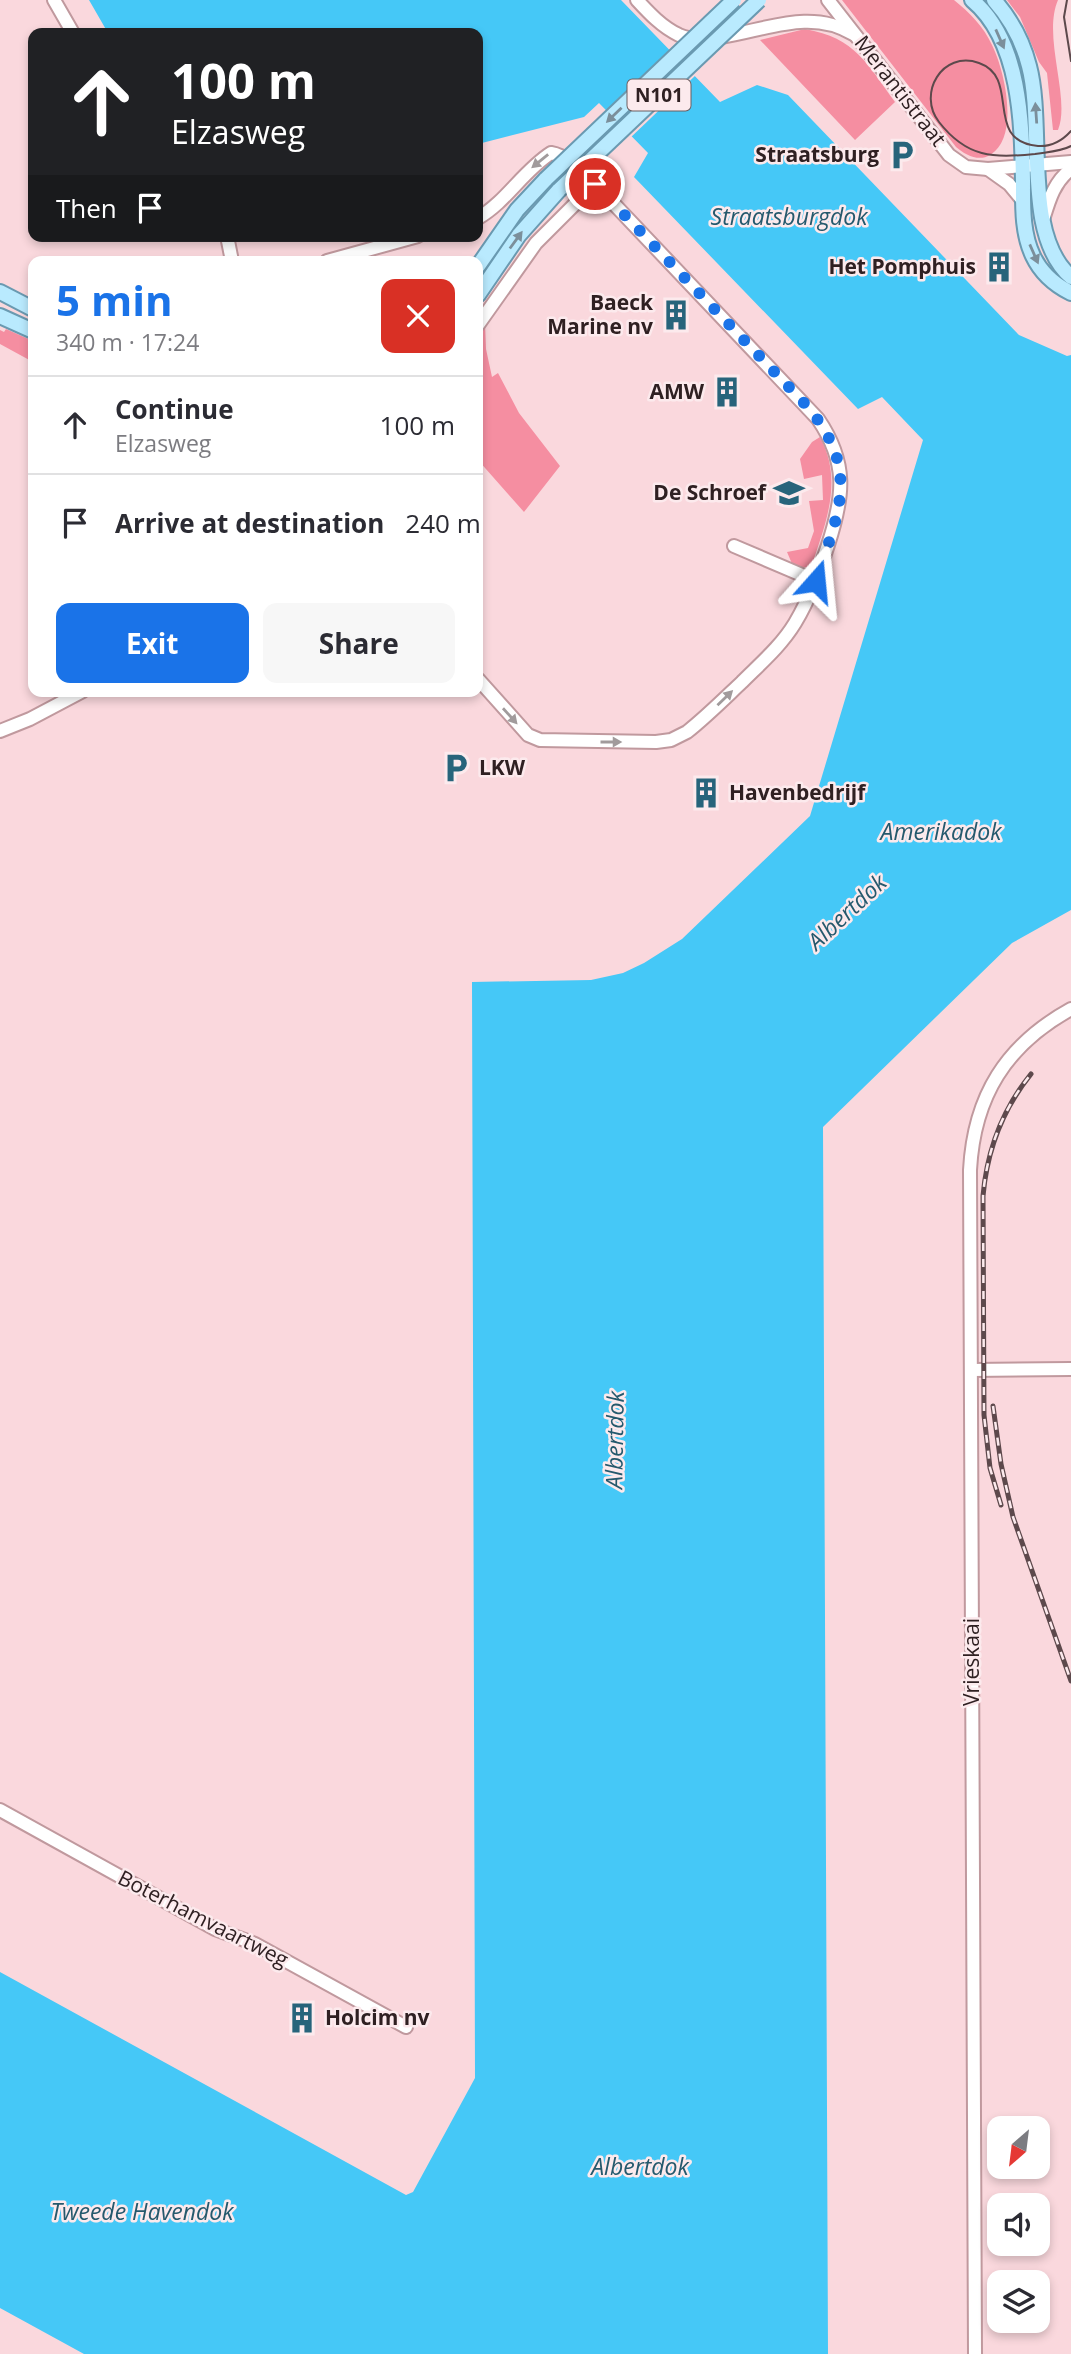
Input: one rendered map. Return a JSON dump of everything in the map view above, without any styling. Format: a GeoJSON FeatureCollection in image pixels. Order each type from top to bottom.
{"type":"FeatureCollection","features":[{"type":"Feature","properties":{"kind":"main road","name":"N101"},"geometry":{"type":"LineString","coordinates":[[483,259],[525,201],[734,0]]}},
{"type":"Feature","properties":{"kind":"main road","name":"N101"},"geometry":{"type":"LineString","coordinates":[[483,288],[533,218],[759,0]]}},
{"type":"Feature","properties":{"kind":"main road"},"geometry":{"type":"LineString","coordinates":[[972,0],[995,27],[1017,84],[1025,227],[1033,257],[1048,278],[1071,293]]}},
{"type":"Feature","properties":{"kind":"main road"},"geometry":{"type":"LineString","coordinates":[[994,0],[1019,38],[1029,63],[1035,97],[1038,164],[1046,239],[1055,259],[1071,277]]}},
{"type":"Feature","properties":{"kind":"main road"},"geometry":{"type":"LineString","coordinates":[[0,292],[28,306]]}},
{"type":"Feature","properties":{"kind":"main road"},"geometry":{"type":"LineString","coordinates":[[0,316],[28,329]]}},
{"type":"Feature","properties":{"kind":"street"},"geometry":{"type":"LineString","coordinates":[[54,0],[71,28]]}},
{"type":"Feature","properties":{"kind":"street"},"geometry":{"type":"LineString","coordinates":[[637,0],[666,28],[690,38],[713,38],[805,20],[827,22],[858,36]]}},
{"type":"Feature","properties":{"kind":"street","name":"Merantistraat"},"geometry":{"type":"LineString","coordinates":[[828,0],[949,155],[966,167],[988,169],[1071,162]]}},
{"type":"Feature","properties":{"kind":"street"},"geometry":{"type":"LineString","coordinates":[[483,215],[541,159],[551,153],[558,154],[572,164],[595,184],[807,406],[830,438],[838,461],[842,488],[837,517],[816,581],[794,625],[779,645],[687,732],[671,740],[656,742],[540,740],[528,735],[483,685]]}},
{"type":"Feature","properties":{"kind":"street"},"geometry":{"type":"LineString","coordinates":[[988,169],[1009,184],[1023,201]]}},
{"type":"Feature","properties":{"kind":"street"},"geometry":{"type":"LineString","coordinates":[[1043,221],[1054,188],[1071,169]]}},
{"type":"Feature","properties":{"kind":"street"},"geometry":{"type":"LineString","coordinates":[[483,318],[536,243],[595,184]]}},
{"type":"Feature","properties":{"kind":"street"},"geometry":{"type":"LineString","coordinates":[[345,256],[396,242]]}},
{"type":"Feature","properties":{"kind":"street"},"geometry":{"type":"LineString","coordinates":[[734,545],[816,581]]}},
{"type":"Feature","properties":{"kind":"street"},"geometry":{"type":"LineString","coordinates":[[0,731],[72,697]]}},
{"type":"Feature","properties":{"kind":"street","name":"Vrieskaai"},"geometry":{"type":"LineString","coordinates":[[975,2354],[972,1139],[988,1092],[1007,1062],[1027,1039],[1051,1020],[1071,1009]]}},
{"type":"Feature","properties":{"kind":"street"},"geometry":{"type":"LineString","coordinates":[[971,1370],[1071,1369]]}},
{"type":"Feature","properties":{"kind":"street","name":"Boterhamvaartweg"},"geometry":{"type":"LineString","coordinates":[[0,1810],[215,1929],[255,1944],[405,2027]]}},
{"type":"Feature","properties":{"kind":"shaded area"},"geometry":{"type":"Polygon","coordinates":[[[842,0],[954,0],[965,10],[989,38],[1005,87],[1007,120],[1005,134],[999,146],[990,155],[981,158],[968,155],[956,147],[842,0]]]}},
{"type":"Feature","properties":{"kind":"shaded area"},"geometry":{"type":"Polygon","coordinates":[[[1007,0],[1058,0],[1053,31],[1061,101],[1058,130],[1053,130],[1047,73],[1039,62],[1020,17],[1007,0]]]}},
{"type":"Feature","properties":{"kind":"shaded area"},"geometry":{"type":"Polygon","coordinates":[[[805,29],[822,33],[849,46],[868,65],[895,102],[855,140],[760,40],[805,29]]]}},
{"type":"Feature","properties":{"kind":"shaded area"},"geometry":{"type":"Polygon","coordinates":[[[485,323],[486,349],[492,377],[498,373],[519,413],[560,466],[524,512],[483,466],[485,323]]]}},
{"type":"Feature","properties":{"kind":"shaded area"},"geometry":{"type":"Polygon","coordinates":[[[6,329],[28,339],[28,359],[0,344],[0,330],[4,332],[6,329]]]}},
{"type":"Feature","properties":{"kind":"shaded area"},"geometry":{"type":"Polygon","coordinates":[[[820,437],[831,470],[830,503],[811,568],[793,566],[787,552],[808,548],[814,531],[809,501],[823,500],[822,475],[804,479],[800,459],[812,442],[820,437]]]}},
{"type":"Feature","properties":{"kind":"water","name":"Albertdok"},"geometry":{"type":"Polygon","coordinates":[[[89,0],[621,0],[720,102],[757,85],[788,95],[1019,335],[1067,356],[1071,355],[1071,910],[1012,943],[823,1127],[828,2354],[84,2354],[0,2308],[0,1972],[406,2195],[413,2192],[475,2078],[472,982],[591,980],[623,973],[644,963],[682,939],[810,816],[923,440],[882,397],[858,409],[634,177],[648,153],[599,103],[584,117],[483,143],[483,28],[105,28],[89,0]]]}},
{"type":"Feature","properties":{"kind":"pier"},"geometry":{"type":"Polygon","coordinates":[[[673,48],[697,74],[629,139],[605,114],[673,48]]]}},
{"type":"Feature","properties":{"kind":"tram line"},"geometry":{"type":"LineString","coordinates":[[1067,0],[1064,17],[1071,61]]}},
{"type":"Feature","properties":{"kind":"tram line"},"geometry":{"type":"LineString","coordinates":[[1071,131],[1048,145],[1021,142],[1011,133],[1006,121],[998,82],[992,71],[979,63],[954,63],[944,69],[932,88],[933,111],[939,122],[949,134],[971,149],[1006,156],[1053,152],[1071,146]]}},
{"type":"Feature","properties":{"kind":"railway"},"geometry":{"type":"LineString","coordinates":[[1001,1505],[990,1468],[984,1415],[983,1196],[988,1163],[998,1131],[1012,1102],[1031,1074]]}},
{"type":"Feature","properties":{"kind":"railway"},"geometry":{"type":"LineString","coordinates":[[993,1406],[1001,1464],[1013,1517],[1071,1681]]}},
{"type":"Feature","properties":{"kind":"place","name":"Straatsburg"},"geometry":{"type":"Point","coordinates":[902,155]}},
{"type":"Feature","properties":{"kind":"place","name":"Het Pomphuis"},"geometry":{"type":"Point","coordinates":[999,267]}},
{"type":"Feature","properties":{"kind":"place","name":"Baeck Marine nv"},"geometry":{"type":"Point","coordinates":[676,315]}},
{"type":"Feature","properties":{"kind":"place","name":"AMW"},"geometry":{"type":"Point","coordinates":[727,392]}},
{"type":"Feature","properties":{"kind":"place","name":"De Schroef"},"geometry":{"type":"Point","coordinates":[789,493]}},
{"type":"Feature","properties":{"kind":"place","name":"LKW"},"geometry":{"type":"Point","coordinates":[456,768]}},
{"type":"Feature","properties":{"kind":"place","name":"Havenbedrijf"},"geometry":{"type":"Point","coordinates":[706,793]}},
{"type":"Feature","properties":{"kind":"place","name":"Holcim nv"},"geometry":{"type":"Point","coordinates":[302,2018]}},
{"type":"Feature","properties":{"kind":"route"},"geometry":{"type":"LineString","coordinates":[[595,184],[807,406],[830,438],[838,461],[842,488],[837,517],[816,581]]}},
{"type":"Feature","properties":{"kind":"water label","name":"Straatsburgdok"},"geometry":{"type":"Point","coordinates":[789,217]}},
{"type":"Feature","properties":{"kind":"water label","name":"Amerikadok"},"geometry":{"type":"Point","coordinates":[941,832]}},
{"type":"Feature","properties":{"kind":"water label","name":"Tweede Havendok"},"geometry":{"type":"Point","coordinates":[142,2212]}}]}
